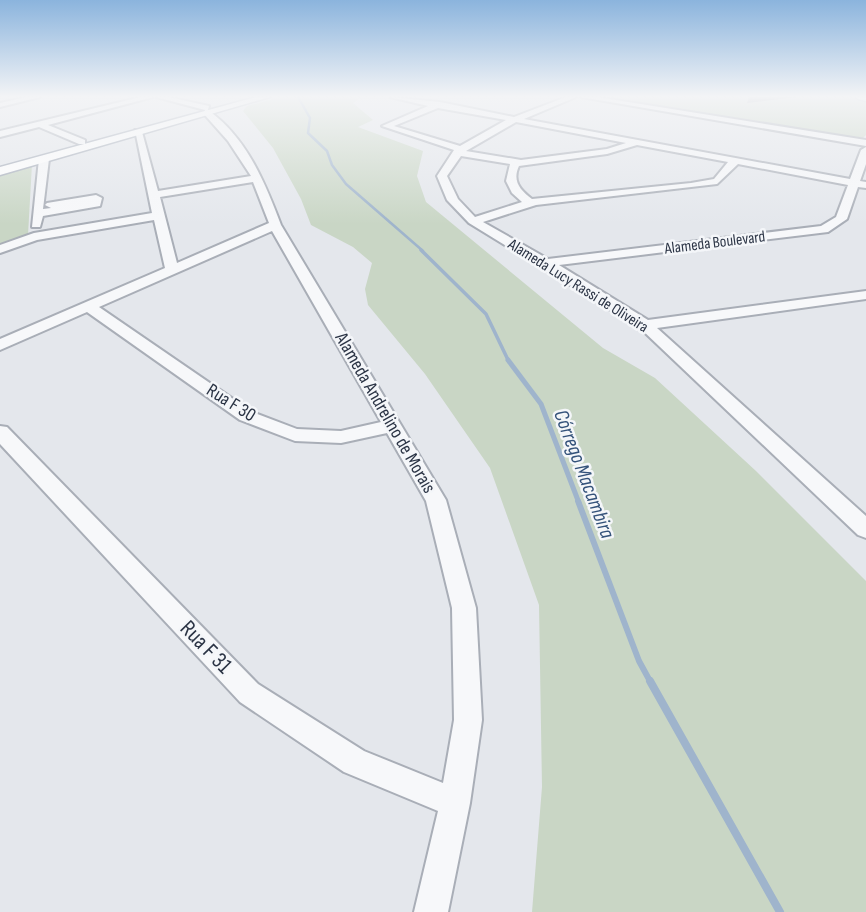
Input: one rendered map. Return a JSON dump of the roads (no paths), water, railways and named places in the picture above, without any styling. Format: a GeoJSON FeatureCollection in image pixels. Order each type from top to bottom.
{"type":"FeatureCollection","features":[{"type":"Feature","properties":{"kind":"main road"},"geometry":{"type":"LineString","coordinates":[[0,165],[92,140]]}},
{"type":"Feature","properties":{"kind":"main road"},"geometry":{"type":"LineString","coordinates":[[0,171],[112,140]]}},
{"type":"Feature","properties":{"kind":"street"},"geometry":{"type":"LineString","coordinates":[[76,140],[82,142]]}},
{"type":"Feature","properties":{"kind":"street"},"geometry":{"type":"LineString","coordinates":[[140,140],[173,270]]}},
{"type":"Feature","properties":{"kind":"street","name":"Alameda Andrelino de Morais"},"geometry":{"type":"LineString","coordinates":[[232,140],[249,159],[259,178],[275,225],[436,500],[464,608],[468,720],[455,803],[431,912]]}},
{"type":"Feature","properties":{"kind":"street"},"geometry":{"type":"LineString","coordinates":[[425,140],[458,151],[518,162],[602,155],[619,151],[638,141]]}},
{"type":"Feature","properties":{"kind":"street"},"geometry":{"type":"LineString","coordinates":[[458,151],[481,140]]}},
{"type":"Feature","properties":{"kind":"street"},"geometry":{"type":"LineString","coordinates":[[630,140],[861,184]]}},
{"type":"Feature","properties":{"kind":"street"},"geometry":{"type":"LineString","coordinates":[[845,140],[866,143]]}},
{"type":"Feature","properties":{"kind":"street","name":"Alameda Boulevard"},"geometry":{"type":"LineString","coordinates":[[546,263],[824,229],[841,219],[861,184],[866,150]]}},
{"type":"Feature","properties":{"kind":"street","name":"Alameda Lucy Rassi de Oliveira"},"geometry":{"type":"LineString","coordinates":[[458,151],[443,172],[443,182],[453,200],[473,221],[546,263],[645,326],[866,529]]}},
{"type":"Feature","properties":{"kind":"street"},"geometry":{"type":"LineString","coordinates":[[34,237],[44,159]]}},
{"type":"Feature","properties":{"kind":"street"},"geometry":{"type":"LineString","coordinates":[[473,221],[530,203],[691,186],[717,180],[736,160]]}},
{"type":"Feature","properties":{"kind":"street"},"geometry":{"type":"LineString","coordinates":[[518,162],[510,173],[513,189],[530,203]]}},
{"type":"Feature","properties":{"kind":"street"},"geometry":{"type":"LineString","coordinates":[[153,195],[259,178]]}},
{"type":"Feature","properties":{"kind":"street"},"geometry":{"type":"LineString","coordinates":[[37,214],[96,204],[96,198],[51,205]]}},
{"type":"Feature","properties":{"kind":"street"},"geometry":{"type":"LineString","coordinates":[[0,249],[34,237],[158,216]]}},
{"type":"Feature","properties":{"kind":"street"},"geometry":{"type":"LineString","coordinates":[[0,345],[275,225]]}},
{"type":"Feature","properties":{"kind":"street"},"geometry":{"type":"LineString","coordinates":[[645,326],[866,295]]}},
{"type":"Feature","properties":{"kind":"street","name":"Rua F 30"},"geometry":{"type":"LineString","coordinates":[[89,306],[246,416],[295,435],[341,437],[394,425]]}},
{"type":"Feature","properties":{"kind":"street","name":"Rua F 31"},"geometry":{"type":"LineString","coordinates":[[0,432],[249,693],[354,762],[455,803]]}},
{"type":"Feature","properties":{"kind":"waterway","name":"Córrego Macambira"},"geometry":{"type":"LineString","coordinates":[[315,140],[327,151],[332,165],[346,184],[423,251]]}},
{"type":"Feature","properties":{"kind":"waterway","name":"Córrego Macambira"},"geometry":{"type":"LineString","coordinates":[[421,250],[486,314],[508,360]]}},
{"type":"Feature","properties":{"kind":"waterway","name":"Córrego Macambira"},"geometry":{"type":"LineString","coordinates":[[508,360],[541,404],[579,503]]}},
{"type":"Feature","properties":{"kind":"waterway","name":"Córrego Macambira"},"geometry":{"type":"LineString","coordinates":[[578,501],[639,661],[651,683]]}},
{"type":"Feature","properties":{"kind":"waterway","name":"Córrego Macambira"},"geometry":{"type":"LineString","coordinates":[[650,681],[780,912]]}}]}
